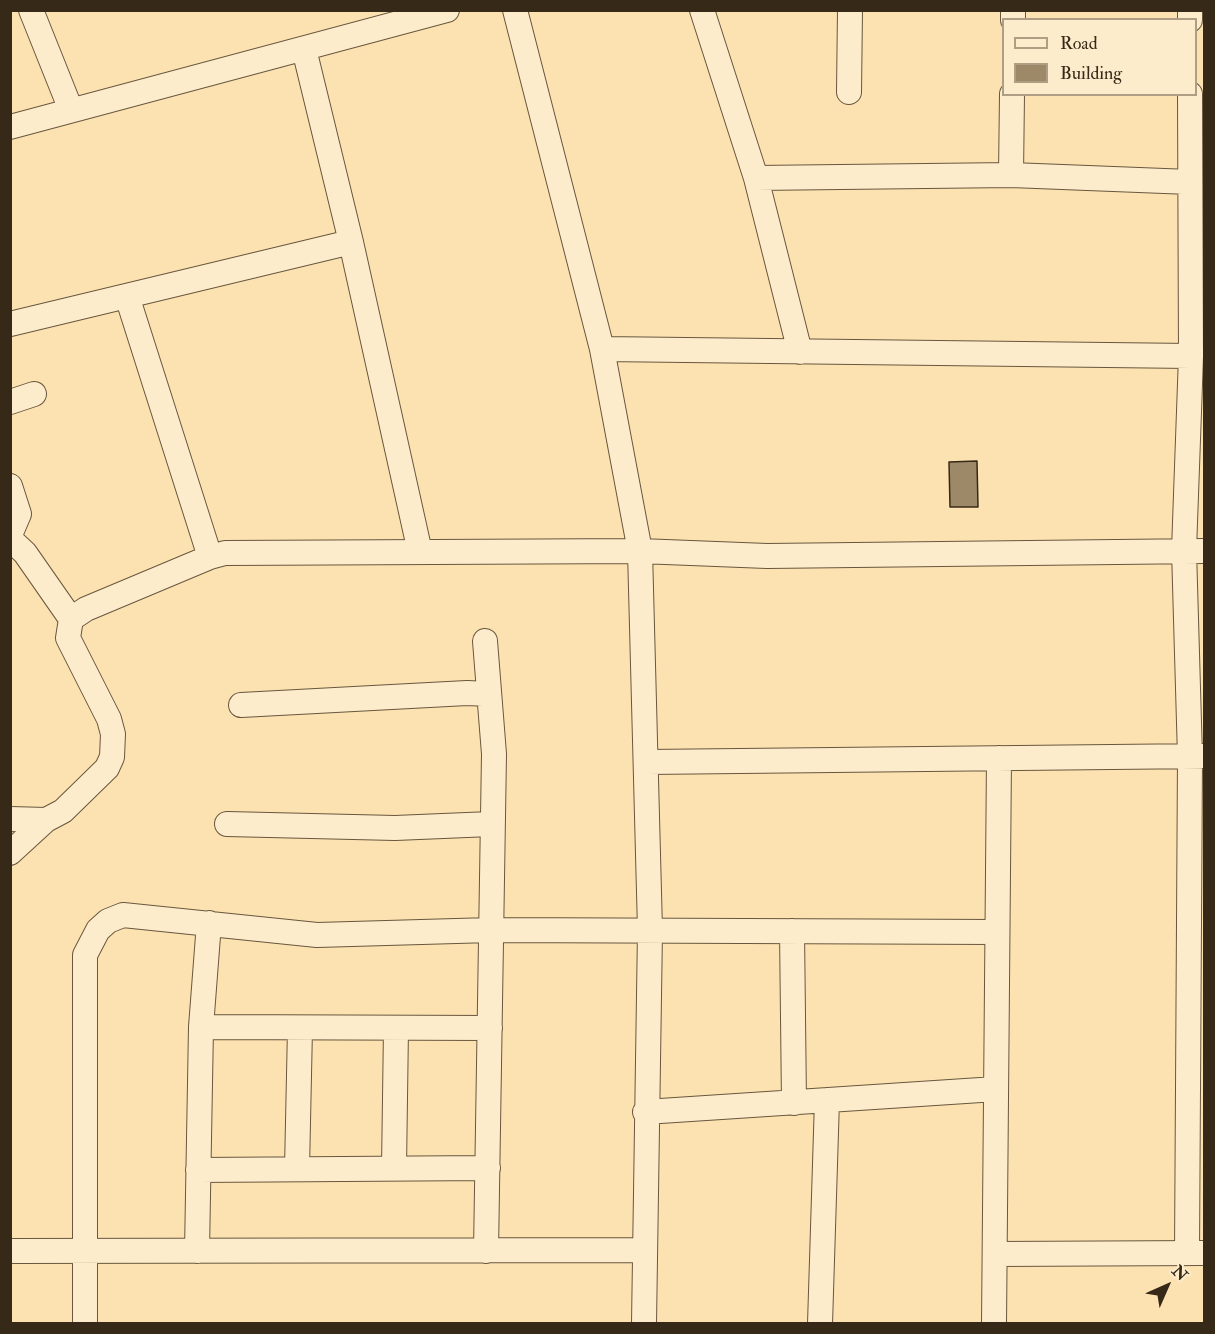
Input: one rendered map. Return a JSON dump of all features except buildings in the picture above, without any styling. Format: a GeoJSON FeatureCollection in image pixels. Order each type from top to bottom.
{"type":"FeatureCollection","features":[{"type":"Feature","properties":{"kind":"street"},"geometry":{"type":"LineString","coordinates":[[31,10],[71,110]]}},
{"type":"Feature","properties":{"kind":"street"},"geometry":{"type":"LineString","coordinates":[[10,127],[447,10]]}},
{"type":"Feature","properties":{"kind":"street"},"geometry":{"type":"LineString","coordinates":[[515,10],[602,349],[640,551],[650,930],[645,1112],[644,1323]]}},
{"type":"Feature","properties":{"kind":"street"},"geometry":{"type":"LineString","coordinates":[[702,10],[756,178],[800,352]]}},
{"type":"Feature","properties":{"kind":"street"},"geometry":{"type":"LineString","coordinates":[[849,92],[850,10]]}},
{"type":"Feature","properties":{"kind":"street"},"geometry":{"type":"LineString","coordinates":[[304,49],[351,242],[420,552]]}},
{"type":"Feature","properties":{"kind":"street"},"geometry":{"type":"LineString","coordinates":[[1011,175],[1012,96]]}},
{"type":"Feature","properties":{"kind":"street"},"geometry":{"type":"LineString","coordinates":[[995,1254],[1196,1253],[1197,757],[1190,96]]}},
{"type":"Feature","properties":{"kind":"street"},"geometry":{"type":"LineString","coordinates":[[756,178],[1011,175],[1190,182]]}},
{"type":"Feature","properties":{"kind":"street"},"geometry":{"type":"LineString","coordinates":[[10,324],[351,242]]}},
{"type":"Feature","properties":{"kind":"street"},"geometry":{"type":"LineString","coordinates":[[128,296],[210,557]]}},
{"type":"Feature","properties":{"kind":"street"},"geometry":{"type":"LineString","coordinates":[[602,349],[1191,356]]}},
{"type":"Feature","properties":{"kind":"street"},"geometry":{"type":"LineString","coordinates":[[10,402],[34,394]]}},
{"type":"Feature","properties":{"kind":"street"},"geometry":{"type":"LineString","coordinates":[[10,486],[19,514],[10,537],[71,619],[68,638],[109,719],[114,746],[107,768],[63,812],[46,820],[10,853]]}},
{"type":"Feature","properties":{"kind":"street"},"geometry":{"type":"LineString","coordinates":[[71,619],[86,609],[210,557],[225,553],[640,551],[767,556],[1194,551]]}},
{"type":"Feature","properties":{"kind":"street"},"geometry":{"type":"LineString","coordinates":[[485,641],[494,754],[491,824],[486,1251]]}},
{"type":"Feature","properties":{"kind":"street"},"geometry":{"type":"LineString","coordinates":[[241,705],[467,693],[489,694]]}},
{"type":"Feature","properties":{"kind":"street"},"geometry":{"type":"LineString","coordinates":[[647,762],[1197,757]]}},
{"type":"Feature","properties":{"kind":"street"},"geometry":{"type":"LineString","coordinates":[[994,1323],[999,758]]}},
{"type":"Feature","properties":{"kind":"street"},"geometry":{"type":"LineString","coordinates":[[10,819],[46,820]]}},
{"type":"Feature","properties":{"kind":"street"},"geometry":{"type":"LineString","coordinates":[[227,824],[395,828],[491,824]]}},
{"type":"Feature","properties":{"kind":"street"},"geometry":{"type":"LineString","coordinates":[[85,1323],[85,955],[98,930],[108,921],[123,915],[317,935],[491,930],[997,932]]}},
{"type":"Feature","properties":{"kind":"street"},"geometry":{"type":"LineString","coordinates":[[197,1251],[201,1027],[209,923]]}},
{"type":"Feature","properties":{"kind":"street"},"geometry":{"type":"LineString","coordinates":[[792,931],[794,1103]]}},
{"type":"Feature","properties":{"kind":"street"},"geometry":{"type":"LineString","coordinates":[[201,1027],[490,1028]]}},
{"type":"Feature","properties":{"kind":"street"},"geometry":{"type":"LineString","coordinates":[[297,1169],[300,1028]]}},
{"type":"Feature","properties":{"kind":"street"},"geometry":{"type":"LineString","coordinates":[[394,1168],[396,1028]]}},
{"type":"Feature","properties":{"kind":"street"},"geometry":{"type":"LineString","coordinates":[[645,1112],[996,1089]]}},
{"type":"Feature","properties":{"kind":"street"},"geometry":{"type":"LineString","coordinates":[[820,1323],[827,1100]]}},
{"type":"Feature","properties":{"kind":"street"},"geometry":{"type":"LineString","coordinates":[[198,1170],[488,1168]]}},
{"type":"Feature","properties":{"kind":"street"},"geometry":{"type":"LineString","coordinates":[[10,1251],[645,1250]]}}]}
